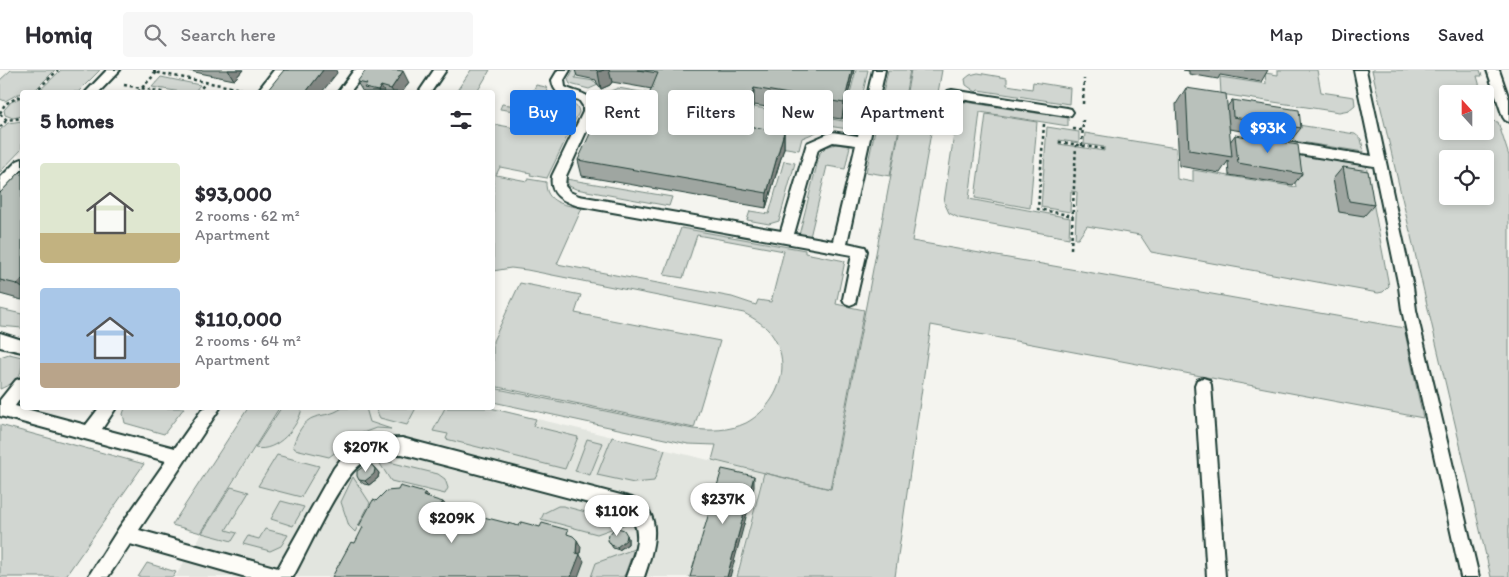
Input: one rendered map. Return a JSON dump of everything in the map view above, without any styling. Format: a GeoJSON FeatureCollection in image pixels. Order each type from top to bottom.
{"type":"FeatureCollection","features":[{"type":"Feature","properties":{"kind":"lane"},"geometry":{"type":"LineString","coordinates":[[94,90],[114,70]]}},
{"type":"Feature","properties":{"kind":"lane"},"geometry":{"type":"LineString","coordinates":[[265,90],[281,70]]}},
{"type":"Feature","properties":{"kind":"lane"},"geometry":{"type":"LineString","coordinates":[[346,90],[361,70]]}},
{"type":"Feature","properties":{"kind":"lane"},"geometry":{"type":"LineString","coordinates":[[426,90],[440,70]]}},
{"type":"Feature","properties":{"kind":"lane"},"geometry":{"type":"LineString","coordinates":[[564,70],[558,80],[559,88],[562,91],[583,97],[590,106],[589,112],[558,176],[558,188],[567,197],[860,251],[850,299]]}},
{"type":"Feature","properties":{"kind":"lane"},"geometry":{"type":"LineString","coordinates":[[840,247],[879,70]]}},
{"type":"Feature","properties":{"kind":"lane"},"geometry":{"type":"LineString","coordinates":[[1360,70],[1406,287],[1409,310],[1470,577]]}},
{"type":"Feature","properties":{"kind":"lane"},"geometry":{"type":"LineString","coordinates":[[1493,70],[1509,117]]}},
{"type":"Feature","properties":{"kind":"lane"},"geometry":{"type":"LineString","coordinates":[[963,96],[1067,112]]}},
{"type":"Feature","properties":{"kind":"lane"},"geometry":{"type":"LineString","coordinates":[[786,238],[812,146],[832,137],[863,141]]}},
{"type":"Feature","properties":{"kind":"lane"},"geometry":{"type":"LineString","coordinates":[[1262,143],[1379,162]]}},
{"type":"Feature","properties":{"kind":"lane"},"geometry":{"type":"LineString","coordinates":[[0,186],[20,166]]}},
{"type":"Feature","properties":{"kind":"lane"},"geometry":{"type":"LineString","coordinates":[[0,340],[20,345]]}},
{"type":"Feature","properties":{"kind":"lane"},"geometry":{"type":"LineString","coordinates":[[1203,385],[1216,577]]}},
{"type":"Feature","properties":{"kind":"lane"},"geometry":{"type":"LineString","coordinates":[[20,387],[1,409],[178,456]]}},
{"type":"Feature","properties":{"kind":"lane"},"geometry":{"type":"LineString","coordinates":[[89,433],[106,410]]}},
{"type":"Feature","properties":{"kind":"lane"},"geometry":{"type":"LineString","coordinates":[[96,577],[211,410]]}},
{"type":"Feature","properties":{"kind":"lane"},"geometry":{"type":"LineString","coordinates":[[283,577],[340,474],[356,458],[378,447],[389,446],[402,446],[632,506],[643,516],[647,532],[646,544],[635,577]]}},
{"type":"Feature","properties":{"kind":"lane"},"geometry":{"type":"LineString","coordinates":[[125,534],[277,577]]}},
{"type":"Feature","properties":{"kind":"path"},"geometry":{"type":"LineString","coordinates":[[37,90],[58,70]]}},
{"type":"Feature","properties":{"kind":"path"},"geometry":{"type":"LineString","coordinates":[[142,88],[156,71],[247,90]]}},
{"type":"Feature","properties":{"kind":"path"},"geometry":{"type":"LineString","coordinates":[[199,90],[206,82]]}},
{"type":"Feature","properties":{"kind":"path"},"geometry":{"type":"LineString","coordinates":[[124,85],[152,90]]}},
{"type":"Feature","properties":{"kind":"path"},"geometry":{"type":"LineString","coordinates":[[7,120],[0,114],[5,104],[20,96]]}},
{"type":"Feature","properties":{"kind":"path"},"geometry":{"type":"LineString","coordinates":[[0,103],[5,104]]}},
{"type":"Feature","properties":{"kind":"path"},"geometry":{"type":"LineString","coordinates":[[0,127],[7,120],[20,118]]}},
{"type":"Feature","properties":{"kind":"path"},"geometry":{"type":"LineString","coordinates":[[1044,124],[1038,209],[1073,216]]}},
{"type":"Feature","properties":{"kind":"path"},"geometry":{"type":"LineString","coordinates":[[1082,130],[1082,146]]}},
{"type":"Feature","properties":{"kind":"path"},"geometry":{"type":"LineString","coordinates":[[1059,142],[1104,149]]}},
{"type":"Feature","properties":{"kind":"path"},"geometry":{"type":"LineString","coordinates":[[1071,249],[1076,145]]}},
{"type":"Feature","properties":{"kind":"shaded area"},"geometry":{"type":"Polygon","coordinates":[[[11,70],[55,70],[35,90],[20,90],[20,94],[5,101],[0,99],[0,80],[11,70]]]}},
{"type":"Feature","properties":{"kind":"shaded area"},"geometry":{"type":"Polygon","coordinates":[[[61,70],[100,70],[80,90],[40,90],[61,70]]]}},
{"type":"Feature","properties":{"kind":"shaded area"},"geometry":{"type":"Polygon","coordinates":[[[471,70],[490,70],[478,90],[457,90],[471,70]]]}},
{"type":"Feature","properties":{"kind":"shaded area"},"geometry":{"type":"Polygon","coordinates":[[[573,70],[578,70],[575,78],[594,81],[598,85],[589,89],[570,84],[568,80],[573,70]]]}},
{"type":"Feature","properties":{"kind":"shaded area"},"geometry":{"type":"Polygon","coordinates":[[[856,70],[868,70],[864,90],[851,90],[856,70]]]}},
{"type":"Feature","properties":{"kind":"shaded area"},"geometry":{"type":"Polygon","coordinates":[[[888,70],[910,70],[906,90],[884,90],[888,70]]]}},
{"type":"Feature","properties":{"kind":"shaded area"},"geometry":{"type":"Polygon","coordinates":[[[911,70],[942,70],[938,90],[907,90],[911,70]]]}},
{"type":"Feature","properties":{"kind":"shaded area"},"geometry":{"type":"Polygon","coordinates":[[[1278,70],[1317,70],[1321,92],[1354,97],[1355,105],[1349,110],[1339,112],[1221,94],[1220,77],[1266,84],[1265,73],[1278,75],[1278,70]]]}},
{"type":"Feature","properties":{"kind":"shaded area"},"geometry":{"type":"Polygon","coordinates":[[[1372,70],[1480,70],[1482,76],[1477,76],[1480,85],[1439,85],[1439,140],[1494,140],[1494,121],[1498,122],[1509,156],[1509,577],[1491,577],[1372,70]]]}},
{"type":"Feature","properties":{"kind":"shaded area"},"geometry":{"type":"Polygon","coordinates":[[[978,73],[1007,78],[1007,85],[1032,89],[1033,82],[1070,88],[1069,104],[978,90],[976,92],[966,85],[965,79],[970,75],[978,73]]]}},
{"type":"Feature","properties":{"kind":"shaded area"},"geometry":{"type":"Polygon","coordinates":[[[161,77],[200,85],[196,90],[169,90],[152,87],[161,77]]]}},
{"type":"Feature","properties":{"kind":"shaded area"},"geometry":{"type":"Polygon","coordinates":[[[536,85],[546,87],[548,90],[534,90],[536,85]]]}},
{"type":"Feature","properties":{"kind":"shaded area"},"geometry":{"type":"Polygon","coordinates":[[[618,88],[629,90],[613,90],[618,88]]]}},
{"type":"Feature","properties":{"kind":"shaded area"},"geometry":{"type":"Polygon","coordinates":[[[20,98],[20,116],[13,118],[5,115],[4,110],[11,102],[20,98]]]}},
{"type":"Feature","properties":{"kind":"shaded area"},"geometry":{"type":"Polygon","coordinates":[[[963,102],[1068,118],[1068,126],[980,112],[969,199],[1070,218],[1069,238],[959,218],[949,213],[944,202],[954,135],[963,135],[963,102]]]}},
{"type":"Feature","properties":{"kind":"shaded area"},"geometry":{"type":"Polygon","coordinates":[[[502,104],[510,105],[510,110],[500,109],[502,104]]]}},
{"type":"Feature","properties":{"kind":"shaded area"},"geometry":{"type":"Polygon","coordinates":[[[576,105],[577,106],[579,112],[576,118],[576,105]]]}},
{"type":"Feature","properties":{"kind":"shaded area"},"geometry":{"type":"Polygon","coordinates":[[[754,107],[764,109],[764,135],[810,135],[802,138],[799,150],[743,141],[745,135],[754,135],[754,107]]]}},
{"type":"Feature","properties":{"kind":"shaded area"},"geometry":{"type":"Polygon","coordinates":[[[986,114],[1037,122],[1030,208],[975,198],[986,114]]]}},
{"type":"Feature","properties":{"kind":"shaded area"},"geometry":{"type":"Polygon","coordinates":[[[833,119],[843,121],[843,128],[833,127],[833,119]]]}},
{"type":"Feature","properties":{"kind":"shaded area"},"geometry":{"type":"Polygon","coordinates":[[[20,121],[20,151],[0,172],[0,130],[8,123],[20,121]]]}},
{"type":"Feature","properties":{"kind":"shaded area"},"geometry":{"type":"Polygon","coordinates":[[[495,124],[510,127],[510,135],[568,135],[547,178],[500,167],[496,175],[527,181],[528,179],[546,182],[552,199],[563,204],[582,208],[557,264],[732,297],[756,305],[758,300],[771,302],[784,251],[697,235],[683,278],[664,275],[681,228],[805,250],[805,253],[845,261],[836,304],[864,310],[830,489],[712,460],[716,445],[688,444],[495,402],[495,388],[693,429],[720,430],[740,426],[758,415],[775,394],[780,382],[782,369],[777,343],[769,331],[744,313],[527,270],[511,268],[495,271],[495,124]]]}},
{"type":"Feature","properties":{"kind":"shaded area"},"geometry":{"type":"Polygon","coordinates":[[[1292,124],[1355,134],[1361,139],[1364,152],[1294,141],[1292,124]]]}},
{"type":"Feature","properties":{"kind":"shaded area"},"geometry":{"type":"Polygon","coordinates":[[[1047,127],[1079,132],[1079,143],[1059,140],[1059,144],[1104,151],[1104,147],[1084,144],[1085,133],[1176,148],[1177,179],[1193,182],[1193,170],[1296,187],[1291,156],[1293,154],[1366,165],[1389,286],[1383,292],[1378,293],[1151,252],[1140,235],[1087,226],[1078,239],[1075,239],[1077,192],[1071,191],[1070,212],[1041,207],[1047,127]]]}},
{"type":"Feature","properties":{"kind":"shaded area"},"geometry":{"type":"Polygon","coordinates":[[[874,135],[898,135],[890,176],[866,172],[874,135]]]}},
{"type":"Feature","properties":{"kind":"shaded area"},"geometry":{"type":"Polygon","coordinates":[[[899,135],[931,135],[912,241],[1404,328],[1423,418],[931,325],[895,577],[737,577],[764,473],[831,489],[899,135]]]}},
{"type":"Feature","properties":{"kind":"shaded area"},"geometry":{"type":"Polygon","coordinates":[[[836,144],[850,146],[845,169],[827,166],[810,237],[799,235],[820,153],[826,147],[836,144]]]}},
{"type":"Feature","properties":{"kind":"shaded area"},"geometry":{"type":"Polygon","coordinates":[[[784,161],[795,163],[779,221],[769,224],[747,220],[750,211],[769,214],[784,161]]]}},
{"type":"Feature","properties":{"kind":"shaded area"},"geometry":{"type":"Polygon","coordinates":[[[566,179],[672,197],[669,206],[576,189],[569,186],[566,179]]]}},
{"type":"Feature","properties":{"kind":"shaded area"},"geometry":{"type":"Polygon","coordinates":[[[520,283],[581,295],[575,313],[720,341],[694,428],[495,386],[495,337],[520,283]]]}},
{"type":"Feature","properties":{"kind":"shaded area"},"geometry":{"type":"Polygon","coordinates":[[[0,309],[20,314],[20,328],[0,326],[0,309]]]}},
{"type":"Feature","properties":{"kind":"shaded area"},"geometry":{"type":"Polygon","coordinates":[[[9,354],[20,357],[20,374],[18,378],[0,389],[0,357],[9,354]]]}},
{"type":"Feature","properties":{"kind":"shaded area"},"geometry":{"type":"Polygon","coordinates":[[[495,409],[763,473],[735,577],[175,577],[279,410],[495,409]]]}},
{"type":"Feature","properties":{"kind":"shaded area"},"geometry":{"type":"Polygon","coordinates":[[[495,409],[536,419],[533,426],[578,437],[565,469],[446,439],[448,434],[433,431],[444,410],[495,409]]]}},
{"type":"Feature","properties":{"kind":"shaded area"},"geometry":{"type":"Polygon","coordinates":[[[124,410],[182,410],[164,434],[125,423],[123,414],[124,410]]]}},
{"type":"Feature","properties":{"kind":"shaded area"},"geometry":{"type":"Polygon","coordinates":[[[247,410],[278,410],[201,533],[172,525],[247,410]]]}},
{"type":"Feature","properties":{"kind":"shaded area"},"geometry":{"type":"Polygon","coordinates":[[[280,410],[301,410],[292,430],[286,437],[271,446],[255,448],[280,410]]]}},
{"type":"Feature","properties":{"kind":"shaded area"},"geometry":{"type":"Polygon","coordinates":[[[338,410],[367,410],[370,422],[391,429],[376,428],[360,434],[329,457],[295,449],[293,446],[296,438],[307,421],[338,410]]]}},
{"type":"Feature","properties":{"kind":"shaded area"},"geometry":{"type":"Polygon","coordinates":[[[376,410],[415,410],[407,425],[380,418],[376,410]]]}},
{"type":"Feature","properties":{"kind":"shaded area"},"geometry":{"type":"Polygon","coordinates":[[[0,425],[144,464],[65,577],[0,577],[0,425]]]}},
{"type":"Feature","properties":{"kind":"shaded area"},"geometry":{"type":"Polygon","coordinates":[[[612,437],[665,450],[654,481],[634,483],[597,475],[612,437]]]}},
{"type":"Feature","properties":{"kind":"shaded area"},"geometry":{"type":"Polygon","coordinates":[[[587,439],[603,443],[590,475],[575,471],[587,439]]]}},
{"type":"Feature","properties":{"kind":"shaded area"},"geometry":{"type":"Polygon","coordinates":[[[277,455],[319,466],[301,497],[258,486],[277,455]]]}},
{"type":"Feature","properties":{"kind":"shaded area"},"geometry":{"type":"Polygon","coordinates":[[[377,459],[438,474],[445,479],[448,488],[445,494],[391,481],[377,459]]]}},
{"type":"Feature","properties":{"kind":"shaded area"},"geometry":{"type":"Polygon","coordinates":[[[353,477],[370,503],[355,532],[349,526],[341,502],[353,477]]]}},
{"type":"Feature","properties":{"kind":"shaded area"},"geometry":{"type":"Polygon","coordinates":[[[231,487],[249,492],[226,530],[237,533],[232,541],[202,533],[231,487]]]}},
{"type":"Feature","properties":{"kind":"shaded area"},"geometry":{"type":"Polygon","coordinates":[[[281,501],[304,507],[293,526],[271,519],[281,501]]]}},
{"type":"Feature","properties":{"kind":"shaded area"},"geometry":{"type":"Polygon","coordinates":[[[558,506],[628,523],[597,534],[541,519],[544,513],[558,506]]]}},
{"type":"Feature","properties":{"kind":"shaded area"},"geometry":{"type":"Polygon","coordinates":[[[265,529],[288,535],[281,546],[270,551],[243,544],[248,536],[259,539],[265,529]]]}},
{"type":"Feature","properties":{"kind":"shaded area"},"geometry":{"type":"Polygon","coordinates":[[[634,549],[623,577],[591,577],[596,563],[634,549]]]}},
{"type":"Feature","properties":{"kind":"shaded area"},"geometry":{"type":"Polygon","coordinates":[[[147,563],[176,572],[173,577],[138,577],[147,563]]]}},
{"type":"Feature","properties":{"kind":"building"},"geometry":{"type":"Polygon","coordinates":[[[284,70],[323,70],[308,90],[268,90],[284,70]]]}},
{"type":"Feature","properties":{"kind":"building"},"geometry":{"type":"Polygon","coordinates":[[[366,70],[403,71],[391,89],[381,86],[379,90],[373,90],[364,88],[367,84],[357,82],[366,70]]]}},
{"type":"Feature","properties":{"kind":"building"},"geometry":{"type":"Polygon","coordinates":[[[637,70],[852,70],[847,90],[843,90],[843,103],[833,101],[833,90],[766,90],[754,88],[753,90],[668,90],[668,135],[754,135],[754,127],[764,129],[764,135],[783,135],[767,193],[578,160],[589,135],[658,135],[658,90],[651,90],[658,73],[637,70]]]}},
{"type":"Feature","properties":{"kind":"building"},"geometry":{"type":"Polygon","coordinates":[[[1186,88],[1226,94],[1232,157],[1189,150],[1186,88]]]}},
{"type":"Feature","properties":{"kind":"building"},"geometry":{"type":"Polygon","coordinates":[[[1232,100],[1299,110],[1301,128],[1233,117],[1232,100]]]}},
{"type":"Feature","properties":{"kind":"building"},"geometry":{"type":"Polygon","coordinates":[[[1235,135],[1298,145],[1302,174],[1238,163],[1235,135]]]}},
{"type":"Feature","properties":{"kind":"building"},"geometry":{"type":"Polygon","coordinates":[[[1343,167],[1368,171],[1374,205],[1349,201],[1343,167]]]}},
{"type":"Feature","properties":{"kind":"building"},"geometry":{"type":"Polygon","coordinates":[[[20,172],[20,281],[17,284],[0,280],[0,193],[20,172]]]}},
{"type":"Feature","properties":{"kind":"building"},"geometry":{"type":"Polygon","coordinates":[[[367,464],[372,465],[375,469],[374,474],[365,481],[359,480],[357,471],[367,464]]]}},
{"type":"Feature","properties":{"kind":"building"},"geometry":{"type":"Polygon","coordinates":[[[722,469],[754,476],[727,577],[690,577],[722,469]]]}},
{"type":"Feature","properties":{"kind":"building"},"geometry":{"type":"Polygon","coordinates":[[[400,486],[425,493],[423,496],[443,502],[440,506],[519,526],[521,522],[540,527],[542,523],[568,530],[567,534],[577,540],[576,553],[580,554],[571,577],[332,577],[351,542],[355,543],[363,527],[359,526],[373,500],[376,501],[386,491],[398,490],[400,486]]]}},
{"type":"Feature","properties":{"kind":"building"},"geometry":{"type":"Polygon","coordinates":[[[618,528],[624,530],[627,535],[626,540],[617,547],[611,545],[608,540],[613,530],[618,528]]]}}]}
